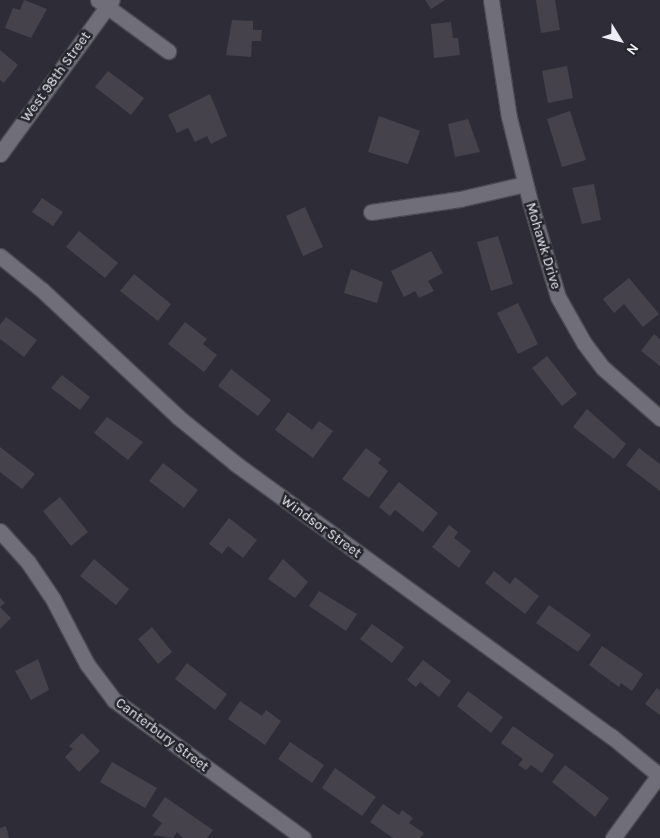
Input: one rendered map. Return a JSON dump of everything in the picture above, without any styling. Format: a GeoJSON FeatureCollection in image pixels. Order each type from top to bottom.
{"type":"FeatureCollection","features":[{"type":"Feature","properties":{"kind":"street","name":"Mohawk Drive"},"geometry":{"type":"LineString","coordinates":[[491,0],[509,117],[525,184],[558,297],[584,343],[622,387],[660,418]]}},
{"type":"Feature","properties":{"kind":"street"},"geometry":{"type":"LineString","coordinates":[[106,2],[168,51]]}},
{"type":"Feature","properties":{"kind":"street","name":"West 98th Street"},"geometry":{"type":"LineString","coordinates":[[0,154],[106,2]]}},
{"type":"Feature","properties":{"kind":"street","name":"Mohawk Drive"},"geometry":{"type":"LineString","coordinates":[[372,212],[460,199],[525,184]]}},
{"type":"Feature","properties":{"kind":"street","name":"Windsor Street"},"geometry":{"type":"LineString","coordinates":[[0,256],[42,290],[178,417],[236,464],[611,736],[659,776]]}},
{"type":"Feature","properties":{"kind":"street","name":"Canterbury Street"},"geometry":{"type":"LineString","coordinates":[[0,531],[28,562],[53,599],[87,664],[114,700],[303,838]]}},
{"type":"Feature","properties":{"kind":"street"},"geometry":{"type":"LineString","coordinates":[[613,838],[659,776]]}},
{"type":"Feature","properties":{"kind":"building"},"geometry":{"type":"Polygon","coordinates":[[[24,0],[47,9],[31,38],[5,28],[13,8],[20,10],[24,0]]]}},
{"type":"Feature","properties":{"kind":"building"},"geometry":{"type":"Polygon","coordinates":[[[425,0],[445,0],[431,9],[425,0]]]}},
{"type":"Feature","properties":{"kind":"building"},"geometry":{"type":"Polygon","coordinates":[[[536,0],[555,0],[560,30],[541,33],[536,0]]]}},
{"type":"Feature","properties":{"kind":"building"},"geometry":{"type":"Polygon","coordinates":[[[232,20],[253,21],[253,30],[262,30],[261,41],[252,41],[251,57],[226,55],[232,20]]]}},
{"type":"Feature","properties":{"kind":"building"},"geometry":{"type":"Polygon","coordinates":[[[451,22],[453,38],[458,38],[460,55],[434,58],[431,24],[451,22]]]}},
{"type":"Feature","properties":{"kind":"building"},"geometry":{"type":"Polygon","coordinates":[[[0,50],[18,65],[4,83],[0,80],[0,50]]]}},
{"type":"Feature","properties":{"kind":"building"},"geometry":{"type":"Polygon","coordinates":[[[567,66],[573,98],[548,103],[542,71],[567,66]]]}},
{"type":"Feature","properties":{"kind":"building"},"geometry":{"type":"Polygon","coordinates":[[[108,71],[144,98],[131,115],[95,87],[108,71]]]}},
{"type":"Feature","properties":{"kind":"building"},"geometry":{"type":"Polygon","coordinates":[[[210,94],[227,136],[211,144],[207,136],[195,142],[188,128],[177,133],[168,115],[210,94]]]}},
{"type":"Feature","properties":{"kind":"building"},"geometry":{"type":"Polygon","coordinates":[[[570,111],[586,160],[562,167],[547,119],[570,111]]]}},
{"type":"Feature","properties":{"kind":"building"},"geometry":{"type":"Polygon","coordinates":[[[379,116],[420,131],[408,164],[368,152],[379,116]]]}},
{"type":"Feature","properties":{"kind":"building"},"geometry":{"type":"Polygon","coordinates":[[[468,119],[480,152],[455,157],[448,124],[468,119]]]}},
{"type":"Feature","properties":{"kind":"building"},"geometry":{"type":"Polygon","coordinates":[[[594,184],[601,220],[582,224],[572,188],[594,184]]]}},
{"type":"Feature","properties":{"kind":"building"},"geometry":{"type":"Polygon","coordinates":[[[42,198],[63,212],[53,226],[32,212],[42,198]]]}},
{"type":"Feature","properties":{"kind":"building"},"geometry":{"type":"Polygon","coordinates":[[[305,207],[323,247],[303,256],[286,216],[305,207]]]}},
{"type":"Feature","properties":{"kind":"building"},"geometry":{"type":"Polygon","coordinates":[[[79,231],[118,263],[105,278],[66,247],[79,231]]]}},
{"type":"Feature","properties":{"kind":"building"},"geometry":{"type":"Polygon","coordinates":[[[498,236],[513,284],[491,291],[477,242],[498,236]]]}},
{"type":"Feature","properties":{"kind":"building"},"geometry":{"type":"Polygon","coordinates":[[[431,251],[443,273],[428,281],[434,291],[419,298],[415,291],[404,297],[391,271],[431,251]]]}},
{"type":"Feature","properties":{"kind":"building"},"geometry":{"type":"Polygon","coordinates":[[[351,269],[383,282],[377,303],[344,293],[351,269]]]}},
{"type":"Feature","properties":{"kind":"building"},"geometry":{"type":"Polygon","coordinates":[[[134,274],[171,304],[158,321],[120,291],[134,274]]]}},
{"type":"Feature","properties":{"kind":"building"},"geometry":{"type":"Polygon","coordinates":[[[629,278],[659,314],[643,327],[624,304],[614,313],[603,299],[629,278]]]}},
{"type":"Feature","properties":{"kind":"building"},"geometry":{"type":"Polygon","coordinates":[[[518,303],[538,344],[518,354],[497,313],[518,303]]]}},
{"type":"Feature","properties":{"kind":"building"},"geometry":{"type":"Polygon","coordinates":[[[6,317],[37,340],[24,357],[0,339],[0,325],[6,317]]]}},
{"type":"Feature","properties":{"kind":"building"},"geometry":{"type":"Polygon","coordinates":[[[185,322],[207,339],[203,344],[217,355],[204,372],[168,344],[185,322]]]}},
{"type":"Feature","properties":{"kind":"building"},"geometry":{"type":"Polygon","coordinates":[[[654,334],[660,339],[660,366],[641,351],[654,334]]]}},
{"type":"Feature","properties":{"kind":"building"},"geometry":{"type":"Polygon","coordinates":[[[547,356],[577,394],[562,406],[532,368],[547,356]]]}},
{"type":"Feature","properties":{"kind":"building"},"geometry":{"type":"Polygon","coordinates":[[[231,369],[271,400],[258,416],[218,386],[231,369]]]}},
{"type":"Feature","properties":{"kind":"building"},"geometry":{"type":"Polygon","coordinates":[[[62,375],[90,397],[80,410],[51,388],[62,375]]]}},
{"type":"Feature","properties":{"kind":"building"},"geometry":{"type":"Polygon","coordinates":[[[587,409],[626,444],[614,459],[573,427],[587,409]]]}},
{"type":"Feature","properties":{"kind":"building"},"geometry":{"type":"Polygon","coordinates":[[[288,412],[312,430],[319,421],[333,431],[313,458],[275,430],[288,412]]]}},
{"type":"Feature","properties":{"kind":"building"},"geometry":{"type":"Polygon","coordinates":[[[107,417],[143,442],[128,460],[94,433],[107,417]]]}},
{"type":"Feature","properties":{"kind":"building"},"geometry":{"type":"Polygon","coordinates":[[[0,447],[35,474],[22,489],[0,472],[0,447]]]}},
{"type":"Feature","properties":{"kind":"building"},"geometry":{"type":"Polygon","coordinates":[[[366,448],[381,459],[378,463],[388,471],[369,498],[342,479],[366,448]]]}},
{"type":"Feature","properties":{"kind":"building"},"geometry":{"type":"Polygon","coordinates":[[[639,448],[660,464],[660,491],[626,465],[639,448]]]}},
{"type":"Feature","properties":{"kind":"building"},"geometry":{"type":"Polygon","coordinates":[[[163,463],[198,490],[184,508],[149,481],[163,463]]]}},
{"type":"Feature","properties":{"kind":"building"},"geometry":{"type":"Polygon","coordinates":[[[399,482],[438,513],[423,532],[395,510],[390,516],[379,507],[399,482]]]}},
{"type":"Feature","properties":{"kind":"building"},"geometry":{"type":"Polygon","coordinates":[[[60,497],[88,532],[71,546],[43,511],[60,497]]]}},
{"type":"Feature","properties":{"kind":"building"},"geometry":{"type":"Polygon","coordinates":[[[229,518],[257,540],[243,558],[228,546],[222,554],[209,544],[229,518]]]}},
{"type":"Feature","properties":{"kind":"building"},"geometry":{"type":"Polygon","coordinates":[[[449,525],[458,532],[454,538],[471,551],[459,568],[432,547],[449,525]]]}},
{"type":"Feature","properties":{"kind":"building"},"geometry":{"type":"Polygon","coordinates":[[[94,559],[129,589],[116,605],[80,576],[94,559]]]}},
{"type":"Feature","properties":{"kind":"building"},"geometry":{"type":"Polygon","coordinates":[[[283,559],[308,582],[295,598],[268,579],[283,559]]]}},
{"type":"Feature","properties":{"kind":"building"},"geometry":{"type":"Polygon","coordinates":[[[494,571],[510,584],[515,577],[539,596],[525,614],[485,583],[494,571]]]}},
{"type":"Feature","properties":{"kind":"building"},"geometry":{"type":"Polygon","coordinates":[[[319,591],[357,614],[346,631],[309,606],[319,591]]]}},
{"type":"Feature","properties":{"kind":"building"},"geometry":{"type":"Polygon","coordinates":[[[0,598],[5,603],[0,607],[0,598]]]}},
{"type":"Feature","properties":{"kind":"building"},"geometry":{"type":"Polygon","coordinates":[[[549,605],[591,635],[578,652],[536,623],[549,605]]]}},
{"type":"Feature","properties":{"kind":"building"},"geometry":{"type":"Polygon","coordinates":[[[0,607],[11,618],[0,629],[0,607]]]}},
{"type":"Feature","properties":{"kind":"building"},"geometry":{"type":"Polygon","coordinates":[[[372,624],[404,647],[392,663],[360,639],[372,624]]]}},
{"type":"Feature","properties":{"kind":"building"},"geometry":{"type":"Polygon","coordinates":[[[152,627],[172,652],[158,664],[138,639],[152,627]]]}},
{"type":"Feature","properties":{"kind":"building"},"geometry":{"type":"Polygon","coordinates":[[[602,646],[643,674],[632,691],[621,683],[619,687],[589,665],[602,646]]]}},
{"type":"Feature","properties":{"kind":"building"},"geometry":{"type":"Polygon","coordinates":[[[38,659],[49,690],[31,700],[15,671],[38,659]]]}},
{"type":"Feature","properties":{"kind":"building"},"geometry":{"type":"Polygon","coordinates":[[[423,660],[451,681],[439,697],[420,682],[416,687],[407,680],[423,660]]]}},
{"type":"Feature","properties":{"kind":"building"},"geometry":{"type":"Polygon","coordinates":[[[187,663],[227,694],[215,710],[175,679],[187,663]]]}},
{"type":"Feature","properties":{"kind":"building"},"geometry":{"type":"Polygon","coordinates":[[[657,688],[660,691],[660,715],[645,704],[657,688]]]}},
{"type":"Feature","properties":{"kind":"building"},"geometry":{"type":"Polygon","coordinates":[[[468,691],[503,717],[491,733],[457,706],[468,691]]]}},
{"type":"Feature","properties":{"kind":"building"},"geometry":{"type":"Polygon","coordinates":[[[240,701],[262,716],[266,710],[281,721],[265,745],[228,719],[240,701]]]}},
{"type":"Feature","properties":{"kind":"building"},"geometry":{"type":"Polygon","coordinates":[[[513,726],[554,755],[542,773],[531,765],[526,770],[518,765],[523,759],[501,743],[513,726]]]}},
{"type":"Feature","properties":{"kind":"building"},"geometry":{"type":"Polygon","coordinates":[[[82,733],[100,751],[79,772],[65,757],[73,749],[69,746],[82,733]]]}},
{"type":"Feature","properties":{"kind":"building"},"geometry":{"type":"Polygon","coordinates":[[[290,742],[324,765],[312,783],[278,759],[290,742]]]}},
{"type":"Feature","properties":{"kind":"building"},"geometry":{"type":"Polygon","coordinates":[[[112,762],[157,788],[145,808],[100,782],[112,762]]]}},
{"type":"Feature","properties":{"kind":"building"},"geometry":{"type":"Polygon","coordinates":[[[565,765],[609,798],[595,817],[552,782],[565,765]]]}},
{"type":"Feature","properties":{"kind":"building"},"geometry":{"type":"Polygon","coordinates":[[[335,768],[376,797],[362,816],[322,788],[335,768]]]}},
{"type":"Feature","properties":{"kind":"building"},"geometry":{"type":"Polygon","coordinates":[[[165,797],[213,830],[207,838],[183,838],[177,832],[173,838],[153,835],[162,823],[152,816],[165,797]]]}},
{"type":"Feature","properties":{"kind":"building"},"geometry":{"type":"Polygon","coordinates":[[[383,804],[399,815],[402,810],[413,818],[409,823],[424,833],[420,838],[393,838],[370,822],[383,804]]]}},
{"type":"Feature","properties":{"kind":"building"},"geometry":{"type":"Polygon","coordinates":[[[6,826],[9,838],[0,838],[0,828],[6,826]]]}}]}
